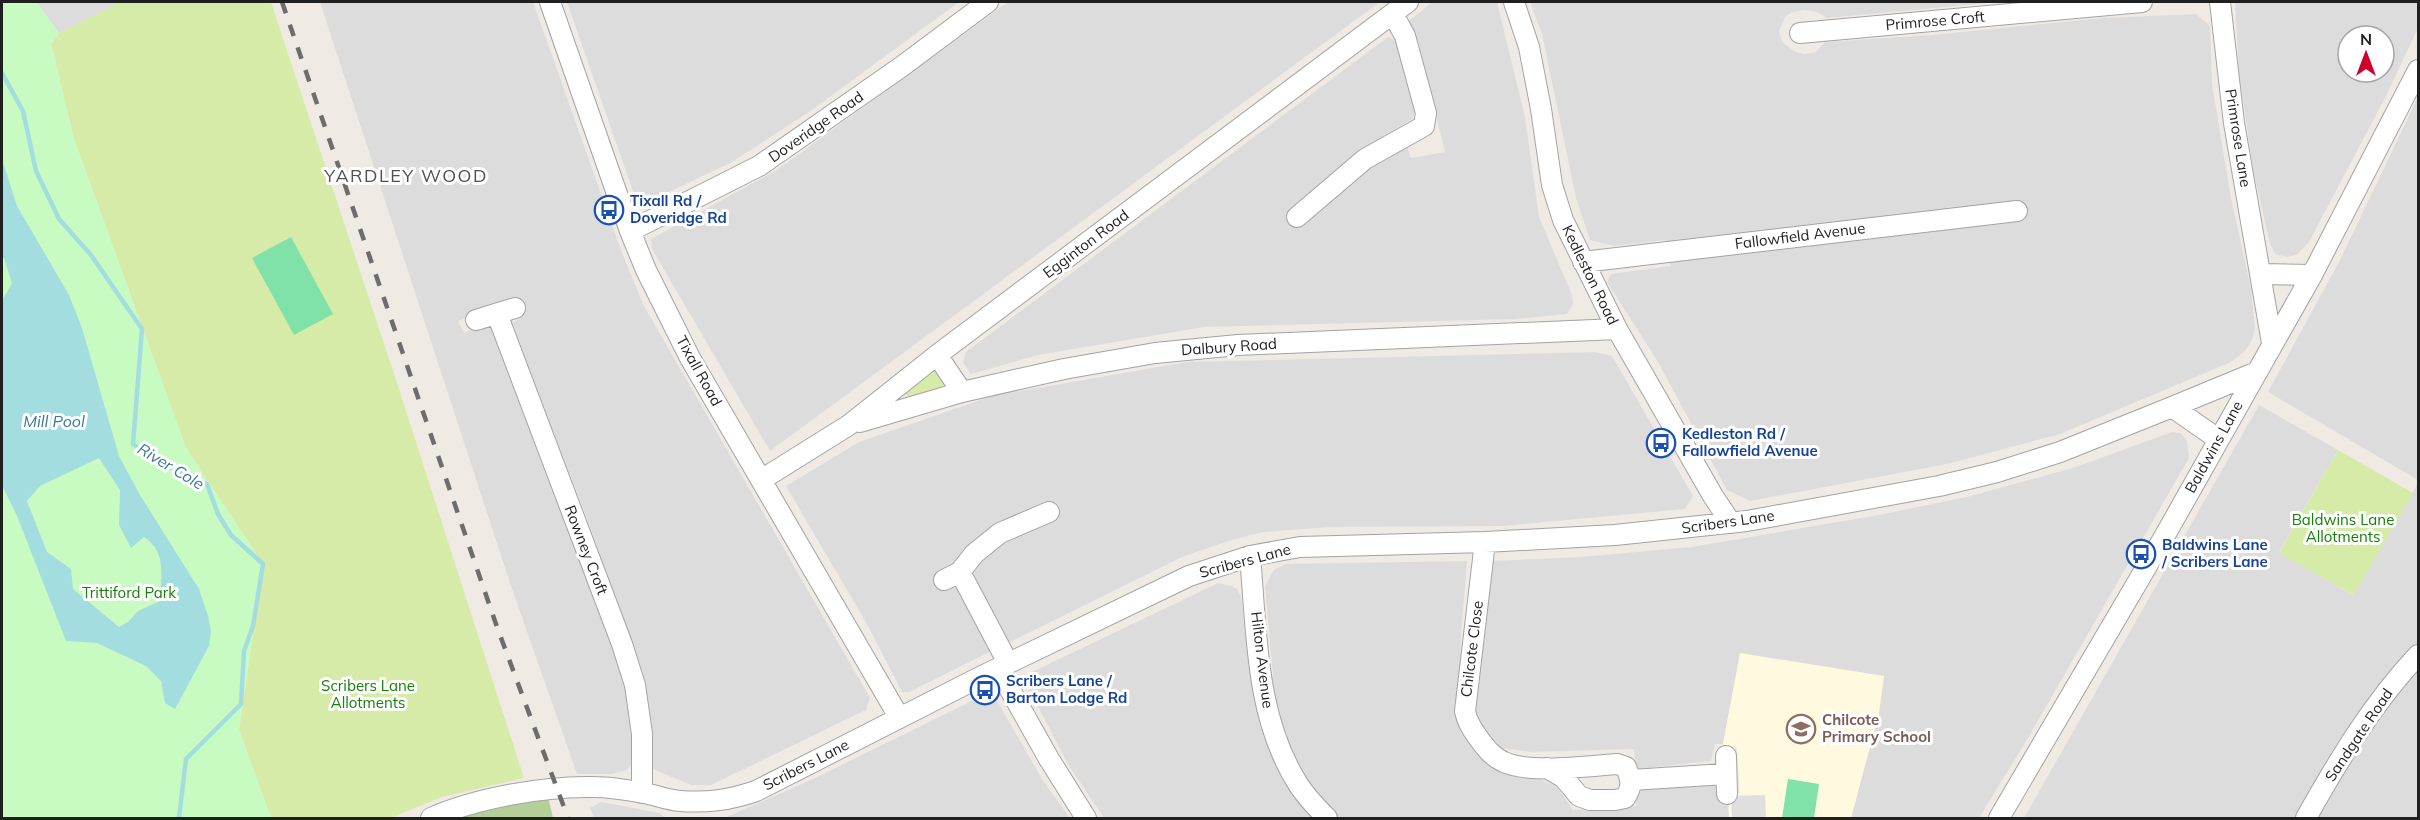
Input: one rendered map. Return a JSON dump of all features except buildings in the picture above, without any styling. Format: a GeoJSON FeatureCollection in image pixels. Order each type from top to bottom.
{"type":"FeatureCollection","features":[{"type":"Feature","properties":{"kind":"street","name":"Tixall Road"},"geometry":{"type":"LineString","coordinates":[[550,2],[630,231],[646,270],[690,358],[899,717]]}},
{"type":"Feature","properties":{"kind":"street","name":"Doveridge Road"},"geometry":{"type":"LineString","coordinates":[[630,231],[759,166],[901,67],[988,2]]}},
{"type":"Feature","properties":{"kind":"street","name":"Egginton Road"},"geometry":{"type":"LineString","coordinates":[[761,480],[849,425],[937,355],[1408,2]]}},
{"type":"Feature","properties":{"kind":"street","name":"Kedleston Road"},"geometry":{"type":"LineString","coordinates":[[1514,2],[1529,47],[1552,185],[1563,220],[1617,329],[1691,460],[1731,523]]}},
{"type":"Feature","properties":{"kind":"street","name":"Primrose Croft"},"geometry":{"type":"LineString","coordinates":[[1800,33],[2142,2]]}},
{"type":"Feature","properties":{"kind":"street","name":"Primrose Lane"},"geometry":{"type":"LineString","coordinates":[[2220,2],[2234,123],[2272,343]]}},
{"type":"Feature","properties":{"kind":"street"},"geometry":{"type":"LineString","coordinates":[[1297,217],[1365,159],[1424,126],[1426,113],[1406,36],[1393,14]]}},
{"type":"Feature","properties":{"kind":"street","name":"Baldwins Lane"},"geometry":{"type":"LineString","coordinates":[[1999,819],[2164,537],[2312,275],[2418,70]]}},
{"type":"Feature","properties":{"kind":"street","name":"Fallowfield Avenue"},"geometry":{"type":"LineString","coordinates":[[1582,262],[2017,211]]}},
{"type":"Feature","properties":{"kind":"street"},"geometry":{"type":"LineString","coordinates":[[2260,274],[2312,275]]}},
{"type":"Feature","properties":{"kind":"street","name":"Rowney Croft"},"geometry":{"type":"LineString","coordinates":[[476,320],[506,311],[635,685],[642,734],[642,793]]}},
{"type":"Feature","properties":{"kind":"street","name":"Dalbury Road"},"geometry":{"type":"LineString","coordinates":[[849,425],[962,392],[1064,369],[1155,353],[1238,345],[1617,329]]}},
{"type":"Feature","properties":{"kind":"street"},"geometry":{"type":"LineString","coordinates":[[937,355],[962,392]]}},
{"type":"Feature","properties":{"kind":"street","name":"Scribers Lane"},"geometry":{"type":"LineString","coordinates":[[431,819],[450,810],[508,796],[558,788],[594,787],[642,793],[678,801],[728,801],[756,791],[899,717],[1189,576],[1250,556],[1300,547],[1485,542],[1615,535],[1731,523],[1939,486],[1997,472],[2060,452],[2257,372]]}},
{"type":"Feature","properties":{"kind":"street"},"geometry":{"type":"LineString","coordinates":[[2172,407],[2218,439]]}},
{"type":"Feature","properties":{"kind":"street"},"geometry":{"type":"LineString","coordinates":[[1049,512],[1000,533],[952,576],[1005,665],[1004,679],[1086,819]]}},
{"type":"Feature","properties":{"kind":"street","name":"Chilcote Close"},"geometry":{"type":"LineString","coordinates":[[1485,542],[1465,711],[1466,720],[1482,744],[1492,755],[1503,762],[1547,768],[1617,764],[1626,767],[1631,780]]}},
{"type":"Feature","properties":{"kind":"street","name":"Hilton Avenue"},"geometry":{"type":"LineString","coordinates":[[1250,556],[1262,689],[1272,727],[1298,784],[1328,819]]}},
{"type":"Feature","properties":{"kind":"street","name":"Sandgate Road"},"geometry":{"type":"LineString","coordinates":[[2306,819],[2342,754],[2384,696],[2418,656]]}},
{"type":"Feature","properties":{"kind":"street"},"geometry":{"type":"LineString","coordinates":[[1547,768],[1564,778],[1579,796],[1590,800],[1625,798],[1631,789],[1631,780],[1726,774]]}},
{"type":"Feature","properties":{"kind":"street"},"geometry":{"type":"LineString","coordinates":[[678,801],[688,819]]}},
{"type":"Feature","properties":{"kind":"shaded area"},"geometry":{"type":"Polygon","coordinates":[[[36,2],[121,2],[59,33],[36,2]]]}},
{"type":"Feature","properties":{"kind":"shaded area"},"geometry":{"type":"Polygon","coordinates":[[[320,2],[533,2],[622,253],[644,306],[870,698],[866,710],[711,785],[691,785],[653,769],[651,719],[642,672],[585,513],[511,323],[521,318],[515,301],[458,321],[464,333],[482,324],[491,327],[620,660],[631,719],[633,762],[627,770],[612,774],[577,774],[512,589],[320,2]]]}},
{"type":"Feature","properties":{"kind":"shaded area"},"geometry":{"type":"Polygon","coordinates":[[[567,2],[959,2],[809,112],[732,162],[644,204],[635,197],[567,2]]]}},
{"type":"Feature","properties":{"kind":"shaded area"},"geometry":{"type":"Polygon","coordinates":[[[1008,2],[1380,2],[770,451],[652,249],[651,239],[777,170],[1008,2]]]}},
{"type":"Feature","properties":{"kind":"shaded area"},"geometry":{"type":"Polygon","coordinates":[[[1432,2],[1497,2],[1525,117],[1539,217],[1572,295],[1573,304],[1567,314],[1516,319],[1204,327],[1038,355],[971,374],[963,362],[966,352],[1388,37],[1397,41],[1416,109],[1412,119],[1359,151],[1287,215],[1298,225],[1369,167],[1407,147],[1411,158],[1445,152],[1418,41],[1408,22],[1432,2]]]}},
{"type":"Feature","properties":{"kind":"shaded area"},"geometry":{"type":"Polygon","coordinates":[[[1530,2],[1997,2],[1827,18],[1817,12],[1805,10],[1792,12],[1785,17],[1779,31],[1782,42],[1794,51],[1804,54],[1816,52],[1825,42],[1932,35],[2103,18],[2196,14],[2210,26],[2212,84],[2231,198],[2251,289],[2255,328],[2253,338],[2245,351],[2231,362],[2060,434],[1947,464],[1750,501],[1727,490],[1658,362],[1607,282],[1611,274],[1671,266],[1665,240],[1614,246],[1590,240],[1576,198],[1542,34],[1530,2]]]}},
{"type":"Feature","properties":{"kind":"shaded area"},"geometry":{"type":"Polygon","coordinates":[[[2235,2],[2418,2],[2418,28],[2396,75],[2396,24],[2336,24],[2336,84],[2392,84],[2309,242],[2296,255],[2287,257],[2275,254],[2270,244],[2253,169],[2239,72],[2235,2]]]}},
{"type":"Feature","properties":{"kind":"shaded area"},"geometry":{"type":"Polygon","coordinates":[[[2418,97],[2418,480],[2268,392],[2340,260],[2418,97]]]}},
{"type":"Feature","properties":{"kind":"shaded area"},"geometry":{"type":"Polygon","coordinates":[[[1595,352],[1612,356],[1693,496],[1685,509],[1503,526],[1329,527],[1263,532],[1182,557],[909,692],[902,692],[867,624],[786,486],[859,442],[992,396],[1187,362],[1595,352]]]}},
{"type":"Feature","properties":{"kind":"shaded area"},"geometry":{"type":"Polygon","coordinates":[[[2259,405],[2338,450],[2279,552],[2353,595],[2418,483],[2418,818],[2024,818],[2259,405]]]}},
{"type":"Feature","properties":{"kind":"shaded area"},"geometry":{"type":"Polygon","coordinates":[[[2172,432],[2180,433],[2187,440],[2189,458],[2028,738],[1979,818],[1851,818],[1879,713],[1741,653],[1723,744],[1715,744],[1711,761],[1636,769],[1634,749],[1531,752],[1500,748],[1486,733],[1475,711],[1493,561],[1581,557],[1692,547],[1884,514],[1971,496],[2076,467],[2172,432]]]}},
{"type":"Feature","properties":{"kind":"shaded area"},"geometry":{"type":"Polygon","coordinates":[[[1467,561],[1458,716],[1462,734],[1487,763],[1519,776],[1537,778],[1557,787],[1573,810],[1636,806],[1636,787],[1718,781],[1728,795],[1729,818],[1104,818],[1069,766],[1030,691],[1030,673],[1218,583],[1232,586],[1241,596],[1250,677],[1273,676],[1265,586],[1274,570],[1285,564],[1467,561]]]}},
{"type":"Feature","properties":{"kind":"shaded area","name":"Chilcote Primary School"},"geometry":{"type":"Polygon","coordinates":[[[1740,653],[1884,676],[1879,713],[1851,818],[1729,818],[1728,795],[1740,793],[1737,748],[1723,744],[1740,653]]]}},
{"type":"Feature","properties":{"kind":"shaded area"},"geometry":{"type":"Polygon","coordinates":[[[984,695],[993,696],[996,699],[1042,779],[1070,818],[724,818],[811,780],[984,695]]]}},
{"type":"Feature","properties":{"kind":"shaded area"},"geometry":{"type":"Polygon","coordinates":[[[1765,795],[1766,818],[1732,818],[1731,796],[1765,795]]]}},
{"type":"Feature","properties":{"kind":"shaded area"},"geometry":{"type":"Polygon","coordinates":[[[601,802],[660,813],[665,818],[594,818],[590,808],[601,802]]]}},
{"type":"Feature","properties":{"kind":"green space","name":"Trittiford Park"},"geometry":{"type":"Polygon","coordinates":[[[2,2],[36,2],[59,33],[51,44],[74,139],[186,448],[263,564],[239,730],[271,818],[2,818],[2,2]]]}},
{"type":"Feature","properties":{"kind":"green space","name":"Scribers Lane Allotments"},"geometry":{"type":"Polygon","coordinates":[[[121,2],[271,2],[524,778],[442,797],[390,818],[271,818],[239,730],[263,564],[186,448],[74,139],[51,44],[59,33],[121,2]]]}},
{"type":"Feature","properties":{"kind":"green space"},"geometry":{"type":"Polygon","coordinates":[[[291,237],[333,314],[294,335],[252,258],[291,237]]]}},
{"type":"Feature","properties":{"kind":"green space"},"geometry":{"type":"Polygon","coordinates":[[[936,364],[944,378],[943,390],[908,397],[903,394],[936,364]]]}},
{"type":"Feature","properties":{"kind":"green space","name":"Baldwins Lane Allotments"},"geometry":{"type":"Polygon","coordinates":[[[2338,450],[2413,493],[2354,595],[2279,553],[2338,450]]]}},
{"type":"Feature","properties":{"kind":"green space"},"geometry":{"type":"Polygon","coordinates":[[[1788,779],[1819,784],[1814,818],[1782,818],[1788,779]]]}},
{"type":"Feature","properties":{"kind":"green space"},"geometry":{"type":"Polygon","coordinates":[[[548,796],[553,818],[450,818],[453,817],[548,796]]]}},
{"type":"Feature","properties":{"kind":"water","name":"Mill Pool"},"geometry":{"type":"Polygon","coordinates":[[[2,159],[17,206],[69,295],[82,328],[119,456],[140,495],[199,589],[208,616],[211,631],[209,646],[175,709],[165,703],[161,681],[146,666],[97,643],[66,641],[17,516],[2,485],[2,301],[12,283],[2,257],[2,159]],[[99,458],[40,486],[27,501],[47,552],[71,569],[73,589],[119,627],[128,622],[138,611],[160,601],[161,574],[159,557],[151,543],[144,537],[131,548],[119,525],[120,490],[99,458]]]}},
{"type":"Feature","properties":{"kind":"waterway","name":"River Cole"},"geometry":{"type":"LineString","coordinates":[[2,73],[23,111],[36,171],[59,219],[91,255],[142,329],[133,444],[159,462],[207,484],[218,514],[231,535],[263,564],[253,626],[244,651],[241,704],[186,759],[179,818]]}},
{"type":"Feature","properties":{"kind":"railway"},"geometry":{"type":"LineString","coordinates":[[282,2],[497,627],[568,818]]}},
{"type":"Feature","properties":{"kind":"place","name":"Tixall Rd / Doveridge Rd"},"geometry":{"type":"Point","coordinates":[609,210]}},
{"type":"Feature","properties":{"kind":"place","name":"Kedleston Rd / Fallowfield Avenue"},"geometry":{"type":"Point","coordinates":[1661,443]}},
{"type":"Feature","properties":{"kind":"place","name":"Baldwins Lane / Scribers Lane"},"geometry":{"type":"Point","coordinates":[2141,554]}},
{"type":"Feature","properties":{"kind":"place","name":"Scribers Lane / Barton Lodge Rd"},"geometry":{"type":"Point","coordinates":[985,690]}},
{"type":"Feature","properties":{"kind":"place","name":"Chilcote Primary School"},"geometry":{"type":"Point","coordinates":[1801,729]}},
{"type":"Feature","properties":{"kind":"district","name":"YARDLEY WOOD"},"geometry":{"type":"Point","coordinates":[406,176]}}]}
